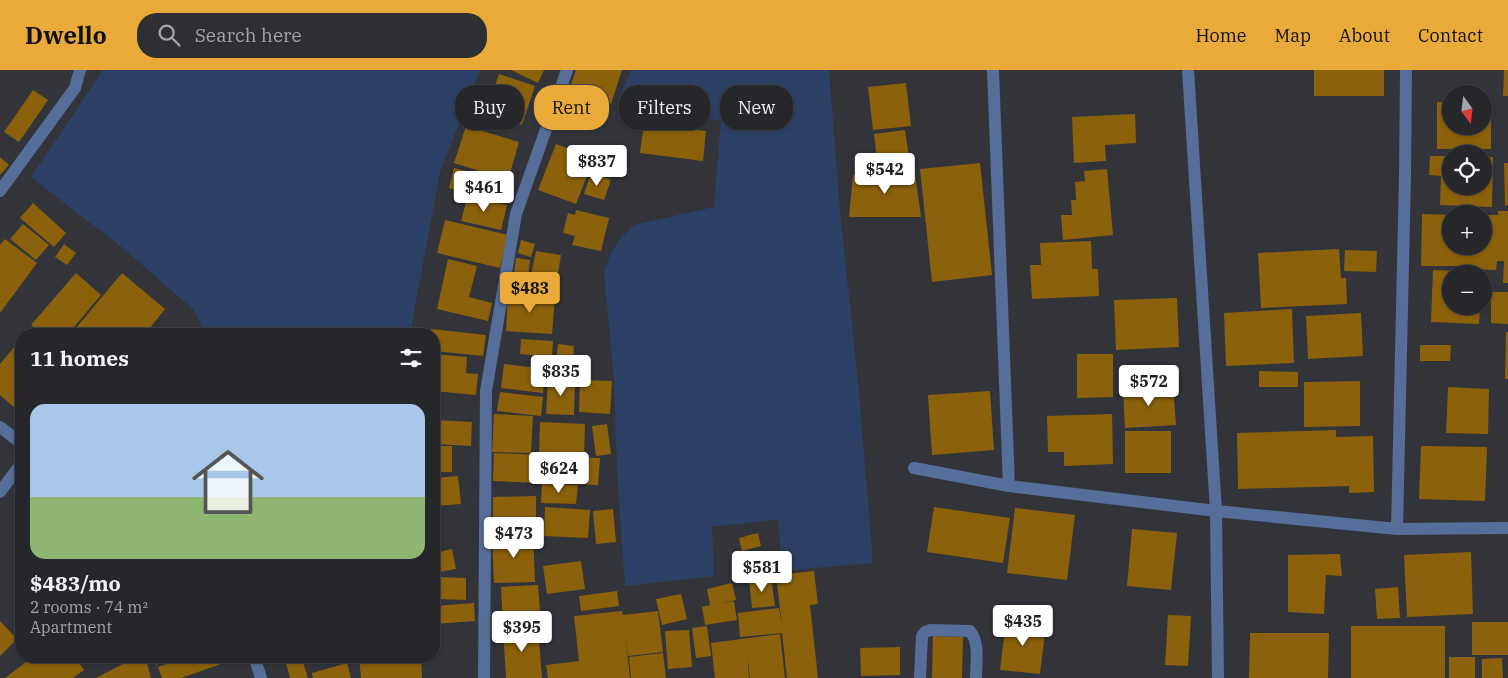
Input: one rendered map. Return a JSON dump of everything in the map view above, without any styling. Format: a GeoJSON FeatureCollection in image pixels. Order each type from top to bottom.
{"type":"FeatureCollection","features":[{"type":"Feature","properties":{"kind":"street"},"geometry":{"type":"LineString","coordinates":[[0,191],[75,88],[80,70]]}},
{"type":"Feature","properties":{"kind":"street"},"geometry":{"type":"LineString","coordinates":[[484,678],[486,391],[516,214],[567,70]]}},
{"type":"Feature","properties":{"kind":"street"},"geometry":{"type":"LineString","coordinates":[[993,70],[1009,486]]}},
{"type":"Feature","properties":{"kind":"street"},"geometry":{"type":"LineString","coordinates":[[1188,70],[1216,511],[1218,678]]}},
{"type":"Feature","properties":{"kind":"street"},"geometry":{"type":"LineString","coordinates":[[1397,529],[1406,70]]}},
{"type":"Feature","properties":{"kind":"street"},"geometry":{"type":"LineString","coordinates":[[0,427],[15,438]]}},
{"type":"Feature","properties":{"kind":"street"},"geometry":{"type":"LineString","coordinates":[[914,468],[1009,486],[1216,511],[1397,529],[1508,528]]}},
{"type":"Feature","properties":{"kind":"street"},"geometry":{"type":"LineString","coordinates":[[0,492],[15,472]]}},
{"type":"Feature","properties":{"kind":"street"},"geometry":{"type":"LineString","coordinates":[[920,678],[922,636],[930,630],[970,631],[976,643],[976,678]]}},
{"type":"Feature","properties":{"kind":"street"},"geometry":{"type":"LineString","coordinates":[[256,663],[261,678]]}},
{"type":"Feature","properties":{"kind":"shaded area"},"geometry":{"type":"Polygon","coordinates":[[[103,70],[480,70],[474,85],[455,85],[456,130],[440,172],[411,328],[202,328],[194,310],[124,249],[31,177],[103,70]]]}},
{"type":"Feature","properties":{"kind":"shaded area"},"geometry":{"type":"Polygon","coordinates":[[[631,70],[829,70],[840,211],[858,382],[873,563],[782,571],[778,519],[712,527],[714,576],[625,586],[617,473],[614,380],[604,272],[610,255],[619,240],[634,225],[714,207],[720,130],[793,130],[793,85],[720,85],[720,121],[710,119],[710,85],[624,85],[631,70]]]}},
{"type":"Feature","properties":{"kind":"building"},"geometry":{"type":"Polygon","coordinates":[[[511,70],[544,70],[538,83],[511,70]]]}},
{"type":"Feature","properties":{"kind":"building"},"geometry":{"type":"Polygon","coordinates":[[[576,70],[622,70],[611,104],[609,103],[609,85],[571,85],[576,70]]]}},
{"type":"Feature","properties":{"kind":"building"},"geometry":{"type":"Polygon","coordinates":[[[1314,70],[1384,70],[1384,96],[1314,96],[1314,70]]]}},
{"type":"Feature","properties":{"kind":"building"},"geometry":{"type":"Polygon","coordinates":[[[1504,70],[1508,70],[1508,96],[1503,96],[1504,70]]]}},
{"type":"Feature","properties":{"kind":"building"},"geometry":{"type":"Polygon","coordinates":[[[499,74],[534,86],[524,119],[524,85],[495,85],[499,74]]]}},
{"type":"Feature","properties":{"kind":"building"},"geometry":{"type":"Polygon","coordinates":[[[906,83],[911,126],[873,130],[868,87],[906,83]]]}},
{"type":"Feature","properties":{"kind":"building"},"geometry":{"type":"Polygon","coordinates":[[[33,90],[48,100],[19,142],[4,132],[33,90]]]}},
{"type":"Feature","properties":{"kind":"building"},"geometry":{"type":"Polygon","coordinates":[[[1437,102],[1442,102],[1442,135],[1491,135],[1491,145],[1442,145],[1442,149],[1437,149],[1437,102]]]}},
{"type":"Feature","properties":{"kind":"building"},"geometry":{"type":"Polygon","coordinates":[[[1135,114],[1136,143],[1105,145],[1106,161],[1074,163],[1072,117],[1135,114]]]}},
{"type":"Feature","properties":{"kind":"building"},"geometry":{"type":"Polygon","coordinates":[[[465,130],[479,130],[519,142],[508,180],[454,163],[465,130]]]}},
{"type":"Feature","properties":{"kind":"building"},"geometry":{"type":"Polygon","coordinates":[[[643,130],[706,131],[703,161],[640,153],[643,130]]]}},
{"type":"Feature","properties":{"kind":"building"},"geometry":{"type":"Polygon","coordinates":[[[905,130],[910,164],[878,168],[874,134],[905,130]]]}},
{"type":"Feature","properties":{"kind":"building"},"geometry":{"type":"Polygon","coordinates":[[[556,144],[594,158],[576,204],[538,190],[556,144]]]}},
{"type":"Feature","properties":{"kind":"building"},"geometry":{"type":"Polygon","coordinates":[[[1430,156],[1442,156],[1442,195],[1492,195],[1493,157],[1492,207],[1492,205],[1440,205],[1441,176],[1429,175],[1430,156]]]}},
{"type":"Feature","properties":{"kind":"building"},"geometry":{"type":"Polygon","coordinates":[[[0,157],[9,165],[0,175],[0,157]]]}},
{"type":"Feature","properties":{"kind":"building"},"geometry":{"type":"Polygon","coordinates":[[[980,163],[992,275],[932,282],[920,169],[980,163]]]}},
{"type":"Feature","properties":{"kind":"building"},"geometry":{"type":"Polygon","coordinates":[[[1504,163],[1508,163],[1508,205],[1505,206],[1504,163]]]}},
{"type":"Feature","properties":{"kind":"building"},"geometry":{"type":"Polygon","coordinates":[[[914,167],[921,217],[849,217],[853,175],[914,167]]]}},
{"type":"Feature","properties":{"kind":"building"},"geometry":{"type":"Polygon","coordinates":[[[454,168],[513,182],[508,202],[449,188],[454,168]]]}},
{"type":"Feature","properties":{"kind":"building"},"geometry":{"type":"Polygon","coordinates":[[[1107,169],[1113,235],[1063,240],[1061,215],[1072,215],[1071,200],[1076,200],[1075,182],[1085,181],[1084,171],[1107,169]]]}},
{"type":"Feature","properties":{"kind":"building"},"geometry":{"type":"Polygon","coordinates":[[[591,173],[611,180],[604,200],[584,194],[591,173]]]}},
{"type":"Feature","properties":{"kind":"building"},"geometry":{"type":"Polygon","coordinates":[[[468,195],[507,205],[501,230],[461,221],[468,195]]]}},
{"type":"Feature","properties":{"kind":"building"},"geometry":{"type":"Polygon","coordinates":[[[33,203],[66,233],[54,247],[20,218],[33,203]]]}},
{"type":"Feature","properties":{"kind":"building"},"geometry":{"type":"Polygon","coordinates":[[[576,210],[609,218],[601,251],[572,245],[575,236],[563,233],[568,213],[575,215],[576,210]]]}},
{"type":"Feature","properties":{"kind":"building"},"geometry":{"type":"Polygon","coordinates":[[[1498,211],[1508,211],[1508,283],[1503,283],[1504,261],[1497,261],[1496,270],[1492,270],[1492,265],[1421,266],[1422,214],[1442,215],[1442,255],[1492,255],[1492,215],[1498,215],[1498,211]]]}},
{"type":"Feature","properties":{"kind":"building"},"geometry":{"type":"Polygon","coordinates":[[[445,220],[508,235],[500,268],[437,253],[445,220]]]}},
{"type":"Feature","properties":{"kind":"building"},"geometry":{"type":"Polygon","coordinates":[[[23,224],[49,245],[36,260],[10,239],[23,224]]]}},
{"type":"Feature","properties":{"kind":"building"},"geometry":{"type":"Polygon","coordinates":[[[5,239],[37,263],[0,313],[0,245],[5,239]]]}},
{"type":"Feature","properties":{"kind":"building"},"geometry":{"type":"Polygon","coordinates":[[[521,240],[535,244],[531,257],[518,253],[521,240]]]}},
{"type":"Feature","properties":{"kind":"building"},"geometry":{"type":"Polygon","coordinates":[[[1091,241],[1092,269],[1098,269],[1099,296],[1032,299],[1030,265],[1041,265],[1040,243],[1091,241]]]}},
{"type":"Feature","properties":{"kind":"building"},"geometry":{"type":"Polygon","coordinates":[[[64,244],[76,253],[67,265],[55,257],[64,244]]]}},
{"type":"Feature","properties":{"kind":"building"},"geometry":{"type":"Polygon","coordinates":[[[1339,249],[1341,278],[1346,278],[1347,304],[1261,308],[1258,253],[1339,249]]]}},
{"type":"Feature","properties":{"kind":"building"},"geometry":{"type":"Polygon","coordinates":[[[1345,250],[1377,251],[1376,272],[1344,271],[1345,250]]]}},
{"type":"Feature","properties":{"kind":"building"},"geometry":{"type":"Polygon","coordinates":[[[536,251],[561,255],[557,279],[531,275],[536,251]]]}},
{"type":"Feature","properties":{"kind":"building"},"geometry":{"type":"Polygon","coordinates":[[[516,258],[530,260],[527,290],[512,288],[516,258]]]}},
{"type":"Feature","properties":{"kind":"building"},"geometry":{"type":"Polygon","coordinates":[[[448,259],[477,266],[469,297],[492,303],[488,321],[437,309],[448,259]]]}},
{"type":"Feature","properties":{"kind":"building"},"geometry":{"type":"Polygon","coordinates":[[[1433,270],[1442,270],[1442,315],[1480,315],[1479,324],[1431,322],[1433,270]]]}},
{"type":"Feature","properties":{"kind":"building"},"geometry":{"type":"Polygon","coordinates":[[[76,273],[101,295],[73,328],[35,328],[31,325],[76,273]]]}},
{"type":"Feature","properties":{"kind":"building"},"geometry":{"type":"Polygon","coordinates":[[[122,273],[165,309],[150,328],[76,328],[122,273]]]}},
{"type":"Feature","properties":{"kind":"building"},"geometry":{"type":"Polygon","coordinates":[[[1492,292],[1508,292],[1508,324],[1491,323],[1492,292]]]}},
{"type":"Feature","properties":{"kind":"building"},"geometry":{"type":"Polygon","coordinates":[[[508,294],[555,297],[552,334],[506,331],[508,294]]]}},
{"type":"Feature","properties":{"kind":"building"},"geometry":{"type":"Polygon","coordinates":[[[1177,298],[1179,347],[1116,350],[1114,300],[1177,298]]]}},
{"type":"Feature","properties":{"kind":"building"},"geometry":{"type":"Polygon","coordinates":[[[1292,309],[1294,363],[1226,366],[1224,313],[1292,309]]]}},
{"type":"Feature","properties":{"kind":"building"},"geometry":{"type":"Polygon","coordinates":[[[1361,313],[1363,356],[1308,359],[1306,316],[1361,313]]]}},
{"type":"Feature","properties":{"kind":"building"},"geometry":{"type":"Polygon","coordinates":[[[440,330],[486,335],[483,356],[440,352],[440,330]]]}},
{"type":"Feature","properties":{"kind":"building"},"geometry":{"type":"Polygon","coordinates":[[[1506,332],[1508,332],[1508,379],[1505,379],[1506,332]]]}},
{"type":"Feature","properties":{"kind":"building"},"geometry":{"type":"Polygon","coordinates":[[[521,339],[553,341],[552,357],[520,354],[521,339]]]}},
{"type":"Feature","properties":{"kind":"building"},"geometry":{"type":"Polygon","coordinates":[[[558,344],[574,346],[573,363],[556,362],[558,344]]]}},
{"type":"Feature","properties":{"kind":"building"},"geometry":{"type":"Polygon","coordinates":[[[1420,345],[1451,345],[1450,361],[1420,361],[1420,345]]]}},
{"type":"Feature","properties":{"kind":"building"},"geometry":{"type":"Polygon","coordinates":[[[15,346],[15,408],[0,395],[0,364],[15,346]]]}},
{"type":"Feature","properties":{"kind":"building"},"geometry":{"type":"Polygon","coordinates":[[[1077,354],[1113,354],[1113,397],[1077,398],[1077,354]]]}},
{"type":"Feature","properties":{"kind":"building"},"geometry":{"type":"Polygon","coordinates":[[[440,355],[467,357],[466,373],[478,374],[476,395],[440,392],[440,355]]]}},
{"type":"Feature","properties":{"kind":"building"},"geometry":{"type":"Polygon","coordinates":[[[504,364],[546,369],[543,393],[501,388],[504,364]]]}},
{"type":"Feature","properties":{"kind":"building"},"geometry":{"type":"Polygon","coordinates":[[[1259,371],[1298,372],[1298,387],[1259,387],[1259,371]]]}},
{"type":"Feature","properties":{"kind":"building"},"geometry":{"type":"Polygon","coordinates":[[[548,379],[575,381],[574,415],[546,414],[548,379]]]}},
{"type":"Feature","properties":{"kind":"building"},"geometry":{"type":"Polygon","coordinates":[[[580,380],[612,381],[610,414],[579,412],[580,380]]]}},
{"type":"Feature","properties":{"kind":"building"},"geometry":{"type":"Polygon","coordinates":[[[1360,381],[1360,426],[1304,427],[1304,382],[1360,381]]]}},
{"type":"Feature","properties":{"kind":"building"},"geometry":{"type":"Polygon","coordinates":[[[1173,386],[1176,425],[1125,428],[1123,389],[1173,386]]]}},
{"type":"Feature","properties":{"kind":"building"},"geometry":{"type":"Polygon","coordinates":[[[1448,387],[1489,389],[1488,434],[1446,433],[1448,387]]]}},
{"type":"Feature","properties":{"kind":"building"},"geometry":{"type":"Polygon","coordinates":[[[990,391],[994,450],[932,455],[928,395],[990,391]]]}},
{"type":"Feature","properties":{"kind":"building"},"geometry":{"type":"Polygon","coordinates":[[[500,392],[543,397],[541,416],[497,411],[500,392]]]}},
{"type":"Feature","properties":{"kind":"building"},"geometry":{"type":"Polygon","coordinates":[[[494,414],[533,416],[531,453],[492,452],[494,414]]]}},
{"type":"Feature","properties":{"kind":"building"},"geometry":{"type":"Polygon","coordinates":[[[1112,414],[1113,464],[1064,466],[1064,452],[1048,452],[1047,416],[1112,414]]]}},
{"type":"Feature","properties":{"kind":"building"},"geometry":{"type":"Polygon","coordinates":[[[440,420],[472,422],[471,446],[440,444],[440,420]]]}},
{"type":"Feature","properties":{"kind":"building"},"geometry":{"type":"Polygon","coordinates":[[[540,422],[585,424],[584,455],[539,453],[540,422]]]}},
{"type":"Feature","properties":{"kind":"building"},"geometry":{"type":"Polygon","coordinates":[[[607,424],[611,454],[596,456],[592,426],[607,424]]]}},
{"type":"Feature","properties":{"kind":"building"},"geometry":{"type":"Polygon","coordinates":[[[1336,430],[1336,437],[1373,436],[1374,492],[1349,493],[1349,486],[1238,489],[1237,433],[1336,430]]]}},
{"type":"Feature","properties":{"kind":"building"},"geometry":{"type":"Polygon","coordinates":[[[1125,431],[1171,431],[1171,473],[1125,473],[1125,431]]]}},
{"type":"Feature","properties":{"kind":"building"},"geometry":{"type":"Polygon","coordinates":[[[440,446],[452,446],[452,472],[440,472],[440,446]]]}},
{"type":"Feature","properties":{"kind":"building"},"geometry":{"type":"Polygon","coordinates":[[[1421,446],[1487,447],[1485,501],[1419,499],[1421,446]]]}},
{"type":"Feature","properties":{"kind":"building"},"geometry":{"type":"Polygon","coordinates":[[[494,453],[539,455],[538,483],[493,481],[494,453]]]}},
{"type":"Feature","properties":{"kind":"building"},"geometry":{"type":"Polygon","coordinates":[[[546,456],[600,458],[598,485],[545,483],[546,456]]]}},
{"type":"Feature","properties":{"kind":"building"},"geometry":{"type":"Polygon","coordinates":[[[458,476],[461,504],[440,506],[440,478],[458,476]]]}},
{"type":"Feature","properties":{"kind":"building"},"geometry":{"type":"Polygon","coordinates":[[[542,484],[578,485],[576,504],[541,503],[542,484]]]}},
{"type":"Feature","properties":{"kind":"building"},"geometry":{"type":"Polygon","coordinates":[[[536,496],[536,527],[493,527],[493,497],[536,496]]]}},
{"type":"Feature","properties":{"kind":"building"},"geometry":{"type":"Polygon","coordinates":[[[545,507],[590,510],[588,538],[544,536],[545,507]]]}},
{"type":"Feature","properties":{"kind":"building"},"geometry":{"type":"Polygon","coordinates":[[[934,507],[1010,518],[1003,563],[927,552],[934,507]]]}},
{"type":"Feature","properties":{"kind":"building"},"geometry":{"type":"Polygon","coordinates":[[[1015,508],[1075,515],[1067,580],[1007,573],[1015,508]]]}},
{"type":"Feature","properties":{"kind":"building"},"geometry":{"type":"Polygon","coordinates":[[[613,509],[616,542],[596,544],[593,511],[613,509]]]}},
{"type":"Feature","properties":{"kind":"building"},"geometry":{"type":"Polygon","coordinates":[[[1132,529],[1177,533],[1171,590],[1127,586],[1132,529]]]}},
{"type":"Feature","properties":{"kind":"building"},"geometry":{"type":"Polygon","coordinates":[[[758,533],[761,546],[742,551],[739,538],[758,533]]]}},
{"type":"Feature","properties":{"kind":"building"},"geometry":{"type":"Polygon","coordinates":[[[533,535],[535,582],[494,583],[492,537],[533,535]]]}},
{"type":"Feature","properties":{"kind":"building"},"geometry":{"type":"Polygon","coordinates":[[[452,549],[456,569],[440,572],[440,552],[452,549]]]}},
{"type":"Feature","properties":{"kind":"building"},"geometry":{"type":"Polygon","coordinates":[[[1471,552],[1473,614],[1407,617],[1404,555],[1471,552]]]}},
{"type":"Feature","properties":{"kind":"building"},"geometry":{"type":"Polygon","coordinates":[[[1340,554],[1342,576],[1326,575],[1324,614],[1288,612],[1288,555],[1340,554]]]}},
{"type":"Feature","properties":{"kind":"building"},"geometry":{"type":"Polygon","coordinates":[[[581,561],[585,589],[547,594],[543,566],[581,561]]]}},
{"type":"Feature","properties":{"kind":"building"},"geometry":{"type":"Polygon","coordinates":[[[814,571],[818,604],[810,605],[818,678],[787,678],[782,633],[740,637],[738,613],[779,608],[782,625],[776,575],[814,571]]]}},
{"type":"Feature","properties":{"kind":"building"},"geometry":{"type":"Polygon","coordinates":[[[440,577],[466,578],[466,600],[440,599],[440,577]]]}},
{"type":"Feature","properties":{"kind":"building"},"geometry":{"type":"Polygon","coordinates":[[[771,577],[775,606],[752,608],[749,580],[771,577]]]}},
{"type":"Feature","properties":{"kind":"building"},"geometry":{"type":"Polygon","coordinates":[[[732,583],[736,600],[720,603],[734,601],[737,620],[705,625],[702,607],[710,605],[707,589],[732,583]]]}},
{"type":"Feature","properties":{"kind":"building"},"geometry":{"type":"Polygon","coordinates":[[[538,585],[541,625],[503,627],[501,587],[538,585]]]}},
{"type":"Feature","properties":{"kind":"building"},"geometry":{"type":"Polygon","coordinates":[[[1398,587],[1400,618],[1377,619],[1375,589],[1398,587]]]}},
{"type":"Feature","properties":{"kind":"building"},"geometry":{"type":"Polygon","coordinates":[[[617,591],[619,606],[581,611],[579,596],[617,591]]]}},
{"type":"Feature","properties":{"kind":"building"},"geometry":{"type":"Polygon","coordinates":[[[681,594],[687,619],[662,625],[656,599],[681,594]]]}},
{"type":"Feature","properties":{"kind":"building"},"geometry":{"type":"Polygon","coordinates":[[[474,603],[475,621],[440,624],[440,606],[474,603]]]}},
{"type":"Feature","properties":{"kind":"building"},"geometry":{"type":"Polygon","coordinates":[[[622,611],[623,615],[658,611],[663,652],[628,656],[625,633],[630,678],[548,678],[546,665],[579,661],[574,616],[622,611]]]}},
{"type":"Feature","properties":{"kind":"building"},"geometry":{"type":"Polygon","coordinates":[[[1168,615],[1191,616],[1188,666],[1165,665],[1168,615]]]}},
{"type":"Feature","properties":{"kind":"building"},"geometry":{"type":"Polygon","coordinates":[[[1006,620],[1046,625],[1040,674],[1000,670],[1006,620]]]}},
{"type":"Feature","properties":{"kind":"building"},"geometry":{"type":"Polygon","coordinates":[[[0,621],[15,637],[15,641],[0,656],[0,621]]]}},
{"type":"Feature","properties":{"kind":"building"},"geometry":{"type":"Polygon","coordinates":[[[1472,622],[1508,622],[1508,655],[1472,655],[1472,622]]]}},
{"type":"Feature","properties":{"kind":"building"},"geometry":{"type":"Polygon","coordinates":[[[707,626],[711,656],[696,658],[692,628],[707,626]]]}},
{"type":"Feature","properties":{"kind":"building"},"geometry":{"type":"Polygon","coordinates":[[[1351,626],[1445,626],[1445,678],[1351,678],[1351,626]]]}},
{"type":"Feature","properties":{"kind":"building"},"geometry":{"type":"Polygon","coordinates":[[[538,627],[542,678],[506,678],[503,629],[538,627]]]}},
{"type":"Feature","properties":{"kind":"building"},"geometry":{"type":"Polygon","coordinates":[[[689,630],[692,667],[668,669],[665,631],[689,630]]]}},
{"type":"Feature","properties":{"kind":"building"},"geometry":{"type":"Polygon","coordinates":[[[1250,633],[1329,633],[1328,678],[1249,678],[1250,633]]]}},
{"type":"Feature","properties":{"kind":"building"},"geometry":{"type":"Polygon","coordinates":[[[780,634],[785,678],[750,678],[747,655],[749,678],[715,678],[711,643],[780,634]]]}},
{"type":"Feature","properties":{"kind":"building"},"geometry":{"type":"Polygon","coordinates":[[[933,636],[963,637],[962,678],[932,678],[933,636]]]}},
{"type":"Feature","properties":{"kind":"building"},"geometry":{"type":"Polygon","coordinates":[[[900,647],[900,675],[861,676],[860,648],[900,647]]]}},
{"type":"Feature","properties":{"kind":"building"},"geometry":{"type":"Polygon","coordinates":[[[663,653],[666,678],[631,678],[629,657],[663,653]]]}},
{"type":"Feature","properties":{"kind":"building"},"geometry":{"type":"Polygon","coordinates":[[[1449,657],[1475,657],[1475,678],[1449,678],[1449,657]]]}},
{"type":"Feature","properties":{"kind":"building"},"geometry":{"type":"Polygon","coordinates":[[[1502,658],[1503,678],[1482,678],[1482,659],[1502,658]]]}},
{"type":"Feature","properties":{"kind":"building"},"geometry":{"type":"Polygon","coordinates":[[[25,663],[79,663],[84,670],[73,678],[5,678],[25,663]]]}},
{"type":"Feature","properties":{"kind":"building"},"geometry":{"type":"Polygon","coordinates":[[[125,663],[147,663],[151,678],[96,678],[125,663]]]}},
{"type":"Feature","properties":{"kind":"building"},"geometry":{"type":"Polygon","coordinates":[[[170,663],[221,664],[181,678],[162,678],[158,667],[170,663]]]}},
{"type":"Feature","properties":{"kind":"building"},"geometry":{"type":"Polygon","coordinates":[[[286,663],[303,663],[308,678],[290,678],[286,663]]]}},
{"type":"Feature","properties":{"kind":"building"},"geometry":{"type":"Polygon","coordinates":[[[347,663],[351,678],[313,678],[312,673],[347,663]]]}},
{"type":"Feature","properties":{"kind":"building"},"geometry":{"type":"Polygon","coordinates":[[[360,663],[421,663],[422,678],[361,678],[360,663]]]}}]}
